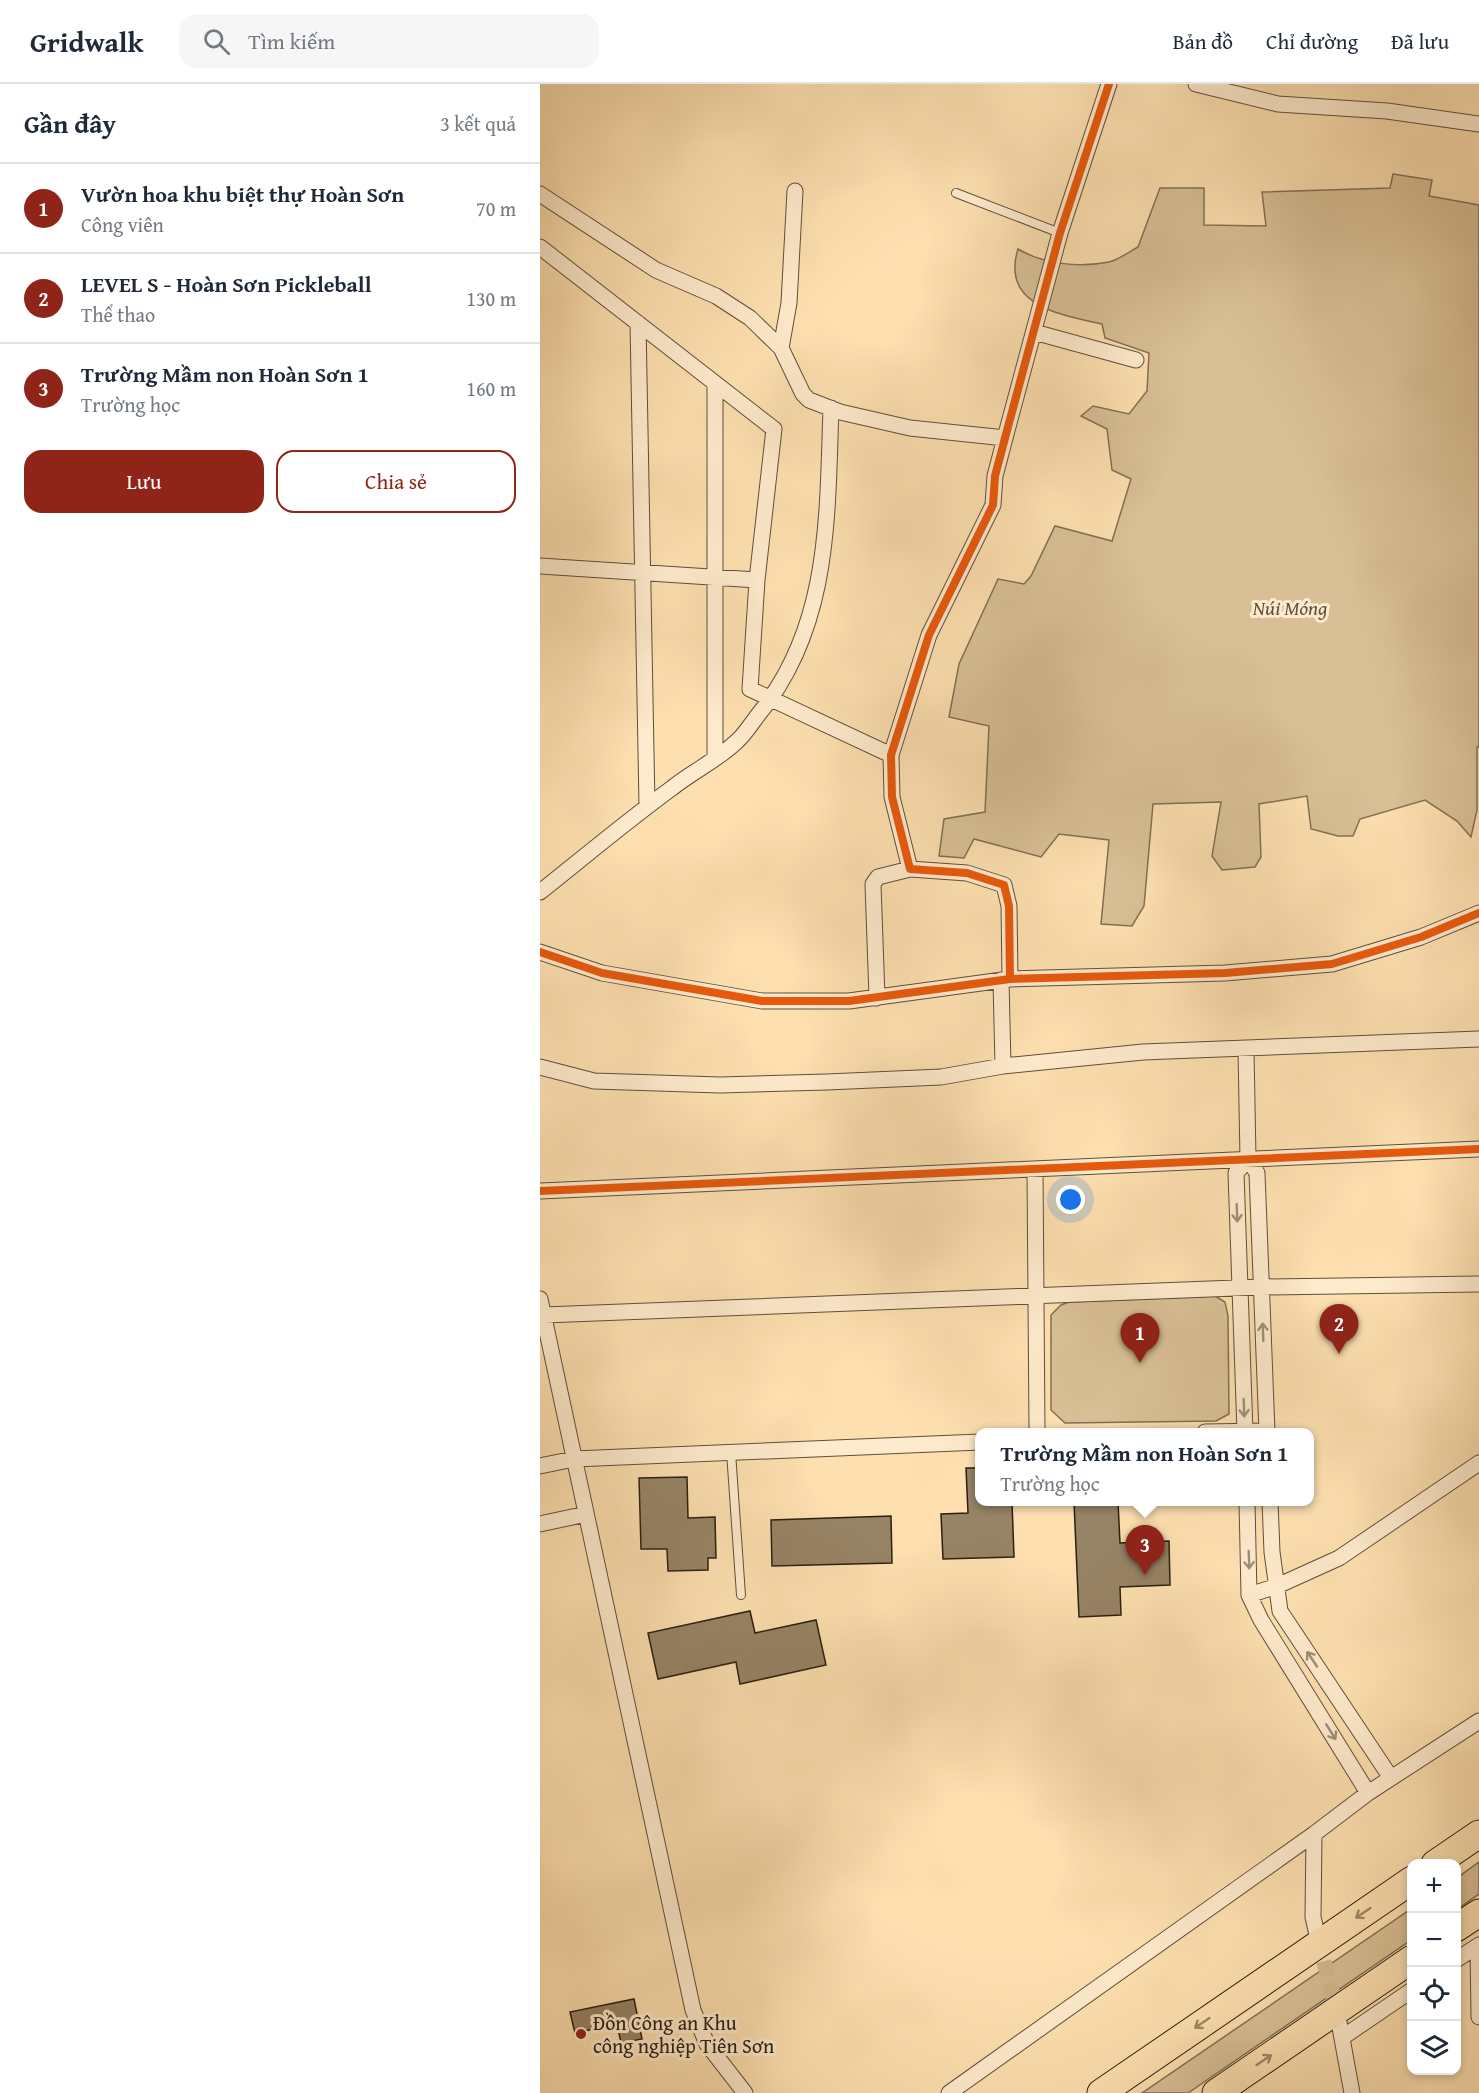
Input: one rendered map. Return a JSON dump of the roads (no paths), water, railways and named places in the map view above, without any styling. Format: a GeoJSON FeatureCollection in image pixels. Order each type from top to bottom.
{"type":"FeatureCollection","features":[{"type":"Feature","properties":{"kind":"highway"},"geometry":{"type":"LineString","coordinates":[[1441,1859],[1479,1834]]}},
{"type":"Feature","properties":{"kind":"highway"},"geometry":{"type":"LineString","coordinates":[[1103,2090],[1407,1883]]}},
{"type":"Feature","properties":{"kind":"highway"},"geometry":{"type":"LineString","coordinates":[[1461,1925],[1479,1913]]}},
{"type":"Feature","properties":{"kind":"highway"},"geometry":{"type":"LineString","coordinates":[[1216,2093],[1407,1962]]}},
{"type":"Feature","properties":{"kind":"street"},"geometry":{"type":"LineString","coordinates":[[910,869],[892,797],[891,755],[929,635],[993,505],[995,476],[1060,233],[1109,84]]}},
{"type":"Feature","properties":{"kind":"street"},"geometry":{"type":"LineString","coordinates":[[1196,84],[1278,104],[1388,111],[1479,124]]}},
{"type":"Feature","properties":{"kind":"street"},"geometry":{"type":"LineString","coordinates":[[781,348],[789,303],[795,191]]}},
{"type":"Feature","properties":{"kind":"street"},"geometry":{"type":"LineString","coordinates":[[540,194],[656,270],[716,296],[742,312],[770,335],[781,348],[802,394],[809,400],[831,408],[910,428],[1005,438]]}},
{"type":"Feature","properties":{"kind":"street"},"geometry":{"type":"LineString","coordinates":[[540,247],[774,429],[756,580],[750,689],[891,755]]}},
{"type":"Feature","properties":{"kind":"street"},"geometry":{"type":"LineString","coordinates":[[638,323],[647,806]]}},
{"type":"Feature","properties":{"kind":"street"},"geometry":{"type":"LineString","coordinates":[[1034,332],[1136,360]]}},
{"type":"Feature","properties":{"kind":"street"},"geometry":{"type":"LineString","coordinates":[[714,758],[715,383]]}},
{"type":"Feature","properties":{"kind":"street"},"geometry":{"type":"LineString","coordinates":[[540,892],[647,806],[735,743],[771,699],[793,663],[811,615],[820,579],[829,488],[831,408]]}},
{"type":"Feature","properties":{"kind":"street"},"geometry":{"type":"LineString","coordinates":[[540,566],[756,580]]}},
{"type":"Feature","properties":{"kind":"street"},"geometry":{"type":"LineString","coordinates":[[878,998],[873,884],[878,876],[910,869],[968,873],[1004,885],[1009,906],[1003,1066]]}},
{"type":"Feature","properties":{"kind":"street"},"geometry":{"type":"LineString","coordinates":[[540,952],[602,973],[762,1001],[849,1001],[1006,980],[1225,973],[1332,964],[1421,937],[1479,913]]}},
{"type":"Feature","properties":{"kind":"street"},"geometry":{"type":"LineString","coordinates":[[540,1067],[594,1081],[720,1085],[941,1077],[1003,1066],[1143,1052],[1246,1050],[1479,1039]]}},
{"type":"Feature","properties":{"kind":"street"},"geometry":{"type":"LineString","coordinates":[[1246,1050],[1248,1159],[1257,1173],[1267,1428]]}},
{"type":"Feature","properties":{"kind":"street"},"geometry":{"type":"LineString","coordinates":[[540,1191],[1479,1149]]}},
{"type":"Feature","properties":{"kind":"street"},"geometry":{"type":"LineString","coordinates":[[1245,1428],[1236,1173],[1248,1159]]}},
{"type":"Feature","properties":{"kind":"street"},"geometry":{"type":"LineString","coordinates":[[1035,1168],[1037,1428]]}},
{"type":"Feature","properties":{"kind":"street"},"geometry":{"type":"LineString","coordinates":[[543,1316],[1261,1287],[1479,1284]]}},
{"type":"Feature","properties":{"kind":"street"},"geometry":{"type":"LineString","coordinates":[[540,1299],[693,2010],[707,2044],[745,2093]]}},
{"type":"Feature","properties":{"kind":"street"},"geometry":{"type":"LineString","coordinates":[[540,1466],[574,1459],[975,1442]]}},
{"type":"Feature","properties":{"kind":"street"},"geometry":{"type":"LineString","coordinates":[[1249,1595],[1277,1586],[1339,1558],[1479,1462]]}},
{"type":"Feature","properties":{"kind":"street"},"geometry":{"type":"LineString","coordinates":[[1247,1506],[1249,1595],[1261,1620],[1368,1793]]}},
{"type":"Feature","properties":{"kind":"street"},"geometry":{"type":"LineString","coordinates":[[1270,1506],[1280,1611],[1391,1778]]}},
{"type":"Feature","properties":{"kind":"street"},"geometry":{"type":"LineString","coordinates":[[540,1524],[586,1514]]}},
{"type":"Feature","properties":{"kind":"street"},"geometry":{"type":"LineString","coordinates":[[949,2093],[1314,1834],[1368,1793],[1479,1721]]}},
{"type":"Feature","properties":{"kind":"street"},"geometry":{"type":"LineString","coordinates":[[1314,1834],[1312,1917],[1318,1939]]}},
{"type":"Feature","properties":{"kind":"street"},"geometry":{"type":"LineString","coordinates":[[1461,1957],[1478,1945]]}},
{"type":"Feature","properties":{"kind":"street"},"geometry":{"type":"LineString","coordinates":[[1478,1945],[1479,2016]]}},
{"type":"Feature","properties":{"kind":"street"},"geometry":{"type":"LineString","coordinates":[[1352,2093],[1341,2029],[1407,1993]]}},
{"type":"Feature","properties":{"kind":"lane"},"geometry":{"type":"LineString","coordinates":[[956,193],[1060,233]]}},
{"type":"Feature","properties":{"kind":"lane"},"geometry":{"type":"LineString","coordinates":[[731,1452],[741,1595]]}},
{"type":"Feature","properties":{"kind":"tunnel"},"geometry":{"type":"LineString","coordinates":[[1318,1939],[1338,2015]]}},
{"type":"Feature","properties":{"kind":"place","name":"LEVEL S - Hoàn Sơn Pickleball"},"geometry":{"type":"Point","coordinates":[1339,1354]}},
{"type":"Feature","properties":{"kind":"place","name":"Vườn hoa khu biệt thự Hoàn Sơn"},"geometry":{"type":"Point","coordinates":[1140,1363]}},
{"type":"Feature","properties":{"kind":"place","name":"Trường Mầm non Hoàn Sơn 1"},"geometry":{"type":"Point","coordinates":[1145,1575]}},
{"type":"Feature","properties":{"kind":"place","name":"Đồn Công an Khu công nghiệp Tiên Sơn"},"geometry":{"type":"Point","coordinates":[581,2034]}},
{"type":"Feature","properties":{"kind":"park label","name":"Núi Móng"},"geometry":{"type":"Point","coordinates":[1290,607]}}]}
